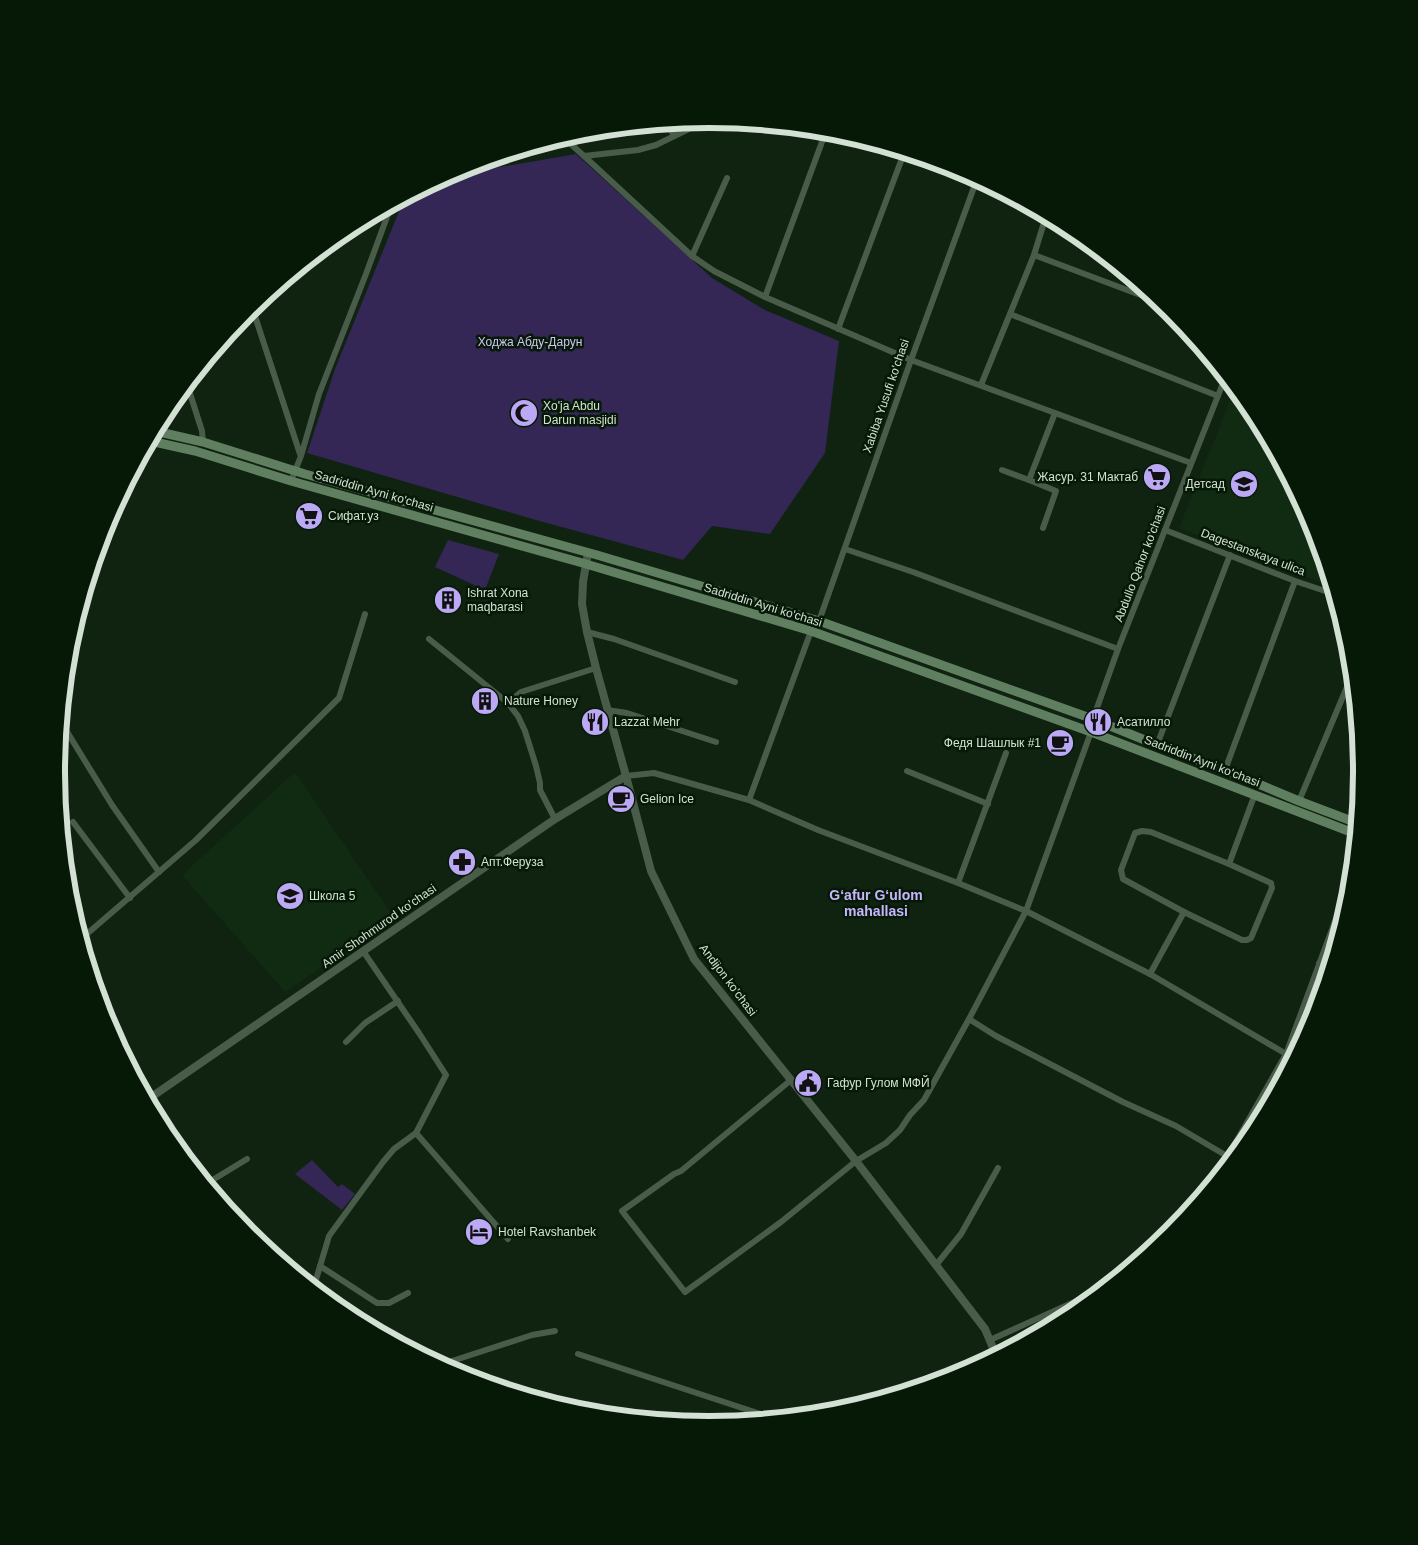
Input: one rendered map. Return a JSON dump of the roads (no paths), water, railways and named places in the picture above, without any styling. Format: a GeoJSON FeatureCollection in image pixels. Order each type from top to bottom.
{"type":"FeatureCollection","features":[{"type":"Feature","properties":{"kind":"main road","name":"Sadriddin Ayni ko'chasi"},"geometry":{"type":"LineString","coordinates":[[162,433],[203,442],[294,471],[588,553],[819,621],[1093,719],[1351,821]]}},
{"type":"Feature","properties":{"kind":"main road","name":"Sadriddin Ayni ko'chasi"},"geometry":{"type":"LineString","coordinates":[[156,442],[195,451],[291,481],[586,564],[810,631],[1091,732],[1350,832]]}},
{"type":"Feature","properties":{"kind":"street"},"geometry":{"type":"LineString","coordinates":[[584,156],[638,150],[656,145],[687,129]]}},
{"type":"Feature","properties":{"kind":"street"},"geometry":{"type":"LineString","coordinates":[[671,130],[674,136]]}},
{"type":"Feature","properties":{"kind":"street"},"geometry":{"type":"LineString","coordinates":[[765,297],[823,139]]}},
{"type":"Feature","properties":{"kind":"street"},"geometry":{"type":"LineString","coordinates":[[570,144],[692,256],[714,271],[765,297],[910,360],[1191,463]]}},
{"type":"Feature","properties":{"kind":"street"},"geometry":{"type":"LineString","coordinates":[[838,328],[902,158]]}},
{"type":"Feature","properties":{"kind":"street"},"geometry":{"type":"LineString","coordinates":[[692,256],[726,178]]}},
{"type":"Feature","properties":{"kind":"street","name":"Xabiba Yusufi ko'chasi"},"geometry":{"type":"LineString","coordinates":[[819,621],[910,360],[974,186]]}},
{"type":"Feature","properties":{"kind":"street"},"geometry":{"type":"LineString","coordinates":[[291,481],[319,394],[388,215]]}},
{"type":"Feature","properties":{"kind":"street"},"geometry":{"type":"LineString","coordinates":[[981,385],[1034,255],[1044,223]]}},
{"type":"Feature","properties":{"kind":"street"},"geometry":{"type":"LineString","coordinates":[[1034,255],[1142,296]]}},
{"type":"Feature","properties":{"kind":"street"},"geometry":{"type":"LineString","coordinates":[[1010,314],[1218,396]]}},
{"type":"Feature","properties":{"kind":"street"},"geometry":{"type":"LineString","coordinates":[[255,316],[300,456]]}},
{"type":"Feature","properties":{"kind":"street","name":"Abdullo Qahor ko'chasi"},"geometry":{"type":"LineString","coordinates":[[791,1080],[681,1171],[622,1211],[685,1292],[781,1222],[856,1161],[886,1143],[900,1130],[910,1115],[924,1100],[1026,911],[1091,732],[1093,719],[1118,649],[1223,384]]}},
{"type":"Feature","properties":{"kind":"street"},"geometry":{"type":"LineString","coordinates":[[190,392],[202,431],[203,442]]}},
{"type":"Feature","properties":{"kind":"street"},"geometry":{"type":"LineString","coordinates":[[1029,480],[1055,412]]}},
{"type":"Feature","properties":{"kind":"street"},"geometry":{"type":"LineString","coordinates":[[1002,470],[1056,491],[1043,528]]}},
{"type":"Feature","properties":{"kind":"street","name":"Dagestanskaya ulica"},"geometry":{"type":"LineString","coordinates":[[1165,530],[1327,591]]}},
{"type":"Feature","properties":{"kind":"street"},"geometry":{"type":"LineString","coordinates":[[845,550],[913,572],[1118,649]]}},
{"type":"Feature","properties":{"kind":"street","name":"Andijon ko'chasi"},"geometry":{"type":"LineString","coordinates":[[588,553],[583,582],[582,604],[596,668],[651,871],[694,959],[856,1161],[936,1265],[985,1329],[994,1350]]}},
{"type":"Feature","properties":{"kind":"street"},"geometry":{"type":"LineString","coordinates":[[1157,745],[1230,555]]}},
{"type":"Feature","properties":{"kind":"street"},"geometry":{"type":"LineString","coordinates":[[1225,770],[1295,580]]}},
{"type":"Feature","properties":{"kind":"street"},"geometry":{"type":"LineString","coordinates":[[86,935],[196,840],[338,698],[365,614]]}},
{"type":"Feature","properties":{"kind":"street"},"geometry":{"type":"LineString","coordinates":[[749,800],[810,631]]}},
{"type":"Feature","properties":{"kind":"street"},"geometry":{"type":"LineString","coordinates":[[587,632],[614,639],[735,682]]}},
{"type":"Feature","properties":{"kind":"street"},"geometry":{"type":"LineString","coordinates":[[429,639],[508,703],[518,716],[536,766],[540,790],[555,819]]}},
{"type":"Feature","properties":{"kind":"street"},"geometry":{"type":"LineString","coordinates":[[508,703],[521,692],[596,668]]}},
{"type":"Feature","properties":{"kind":"street"},"geometry":{"type":"LineString","coordinates":[[1299,801],[1347,687]]}},
{"type":"Feature","properties":{"kind":"street"},"geometry":{"type":"LineString","coordinates":[[608,710],[627,713],[716,742]]}},
{"type":"Feature","properties":{"kind":"street"},"geometry":{"type":"LineString","coordinates":[[66,730],[112,805],[159,872]]}},
{"type":"Feature","properties":{"kind":"street"},"geometry":{"type":"LineString","coordinates":[[958,883],[1006,753]]}},
{"type":"Feature","properties":{"kind":"street"},"geometry":{"type":"LineString","coordinates":[[907,770],[988,804]]}},
{"type":"Feature","properties":{"kind":"street"},"geometry":{"type":"LineString","coordinates":[[626,776],[654,773],[749,800],[818,830],[1026,911],[1150,974],[1286,1054]]}},
{"type":"Feature","properties":{"kind":"street","name":"Amir Shohmurod ko'chasi"},"geometry":{"type":"LineString","coordinates":[[153,1097],[555,819],[626,776]]}},
{"type":"Feature","properties":{"kind":"street"},"geometry":{"type":"LineString","coordinates":[[1229,864],[1255,794]]}},
{"type":"Feature","properties":{"kind":"street"},"geometry":{"type":"LineString","coordinates":[[74,822],[130,898]]}},
{"type":"Feature","properties":{"kind":"street"},"geometry":{"type":"LineString","coordinates":[[1142,831],[1151,832],[1271,883],[1272,888],[1251,938],[1247,940],[1242,940],[1184,912],[1123,879],[1121,870],[1135,833],[1142,831]]}},
{"type":"Feature","properties":{"kind":"street"},"geometry":{"type":"LineString","coordinates":[[1150,974],[1184,912]]}},
{"type":"Feature","properties":{"kind":"street"},"geometry":{"type":"LineString","coordinates":[[1250,1121],[1286,1054],[1319,962],[1333,929]]}},
{"type":"Feature","properties":{"kind":"street"},"geometry":{"type":"LineString","coordinates":[[315,1281],[329,1236],[394,1149],[416,1133],[446,1075],[363,951]]}},
{"type":"Feature","properties":{"kind":"street"},"geometry":{"type":"LineString","coordinates":[[1319,962],[1324,964]]}},
{"type":"Feature","properties":{"kind":"street"},"geometry":{"type":"LineString","coordinates":[[346,1042],[366,1023],[398,1001]]}},
{"type":"Feature","properties":{"kind":"street"},"geometry":{"type":"LineString","coordinates":[[969,1019],[1004,1040],[1123,1102],[1176,1126],[1226,1156]]}},
{"type":"Feature","properties":{"kind":"street"},"geometry":{"type":"LineString","coordinates":[[416,1133],[508,1239]]}},
{"type":"Feature","properties":{"kind":"street"},"geometry":{"type":"LineString","coordinates":[[211,1181],[247,1159]]}},
{"type":"Feature","properties":{"kind":"street"},"geometry":{"type":"LineString","coordinates":[[936,1265],[961,1234],[998,1168]]}},
{"type":"Feature","properties":{"kind":"street"},"geometry":{"type":"LineString","coordinates":[[320,1266],[377,1303],[389,1303],[408,1293]]}},
{"type":"Feature","properties":{"kind":"street"},"geometry":{"type":"LineString","coordinates":[[990,1340],[1077,1301]]}},
{"type":"Feature","properties":{"kind":"street"},"geometry":{"type":"LineString","coordinates":[[450,1362],[532,1334],[555,1331]]}},
{"type":"Feature","properties":{"kind":"street"},"geometry":{"type":"LineString","coordinates":[[578,1354],[761,1414]]}},
{"type":"Feature","properties":{"kind":"place","name":"Xo'ja Abdu Darun masjidi"},"geometry":{"type":"Point","coordinates":[524,413]}},
{"type":"Feature","properties":{"kind":"place","name":"Жасур. 31 Мактаб"},"geometry":{"type":"Point","coordinates":[1157,477]}},
{"type":"Feature","properties":{"kind":"place","name":"Детсад"},"geometry":{"type":"Point","coordinates":[1244,484]}},
{"type":"Feature","properties":{"kind":"place","name":"Сифат.уз"},"geometry":{"type":"Point","coordinates":[309,516]}},
{"type":"Feature","properties":{"kind":"place","name":"Ishrat Хоnа mаqbаrasi"},"geometry":{"type":"Point","coordinates":[448,600]}},
{"type":"Feature","properties":{"kind":"place","name":"Nature Honey"},"geometry":{"type":"Point","coordinates":[485,701]}},
{"type":"Feature","properties":{"kind":"place","name":"Lazzat Mehr"},"geometry":{"type":"Point","coordinates":[595,722]}},
{"type":"Feature","properties":{"kind":"place","name":"Асатилло"},"geometry":{"type":"Point","coordinates":[1098,722]}},
{"type":"Feature","properties":{"kind":"place","name":"Федя Шашлык #1"},"geometry":{"type":"Point","coordinates":[1060,743]}},
{"type":"Feature","properties":{"kind":"place","name":"Gelion Ice"},"geometry":{"type":"Point","coordinates":[621,799]}},
{"type":"Feature","properties":{"kind":"place","name":"Апт.Феруза"},"geometry":{"type":"Point","coordinates":[462,862]}},
{"type":"Feature","properties":{"kind":"place","name":"Школа 5"},"geometry":{"type":"Point","coordinates":[290,896]}},
{"type":"Feature","properties":{"kind":"place","name":"Гафур Гулом МФЙ"},"geometry":{"type":"Point","coordinates":[808,1083]}},
{"type":"Feature","properties":{"kind":"place","name":"Hotel Ravshanbek"},"geometry":{"type":"Point","coordinates":[479,1232]}},
{"type":"Feature","properties":{"kind":"district","name":"Gʻafur Gʻulom mahallasi"},"geometry":{"type":"Point","coordinates":[876,904]}},
{"type":"Feature","properties":{"kind":"park label","name":"Ходжа Абду-Дарун"},"geometry":{"type":"Point","coordinates":[530,342]}}]}
